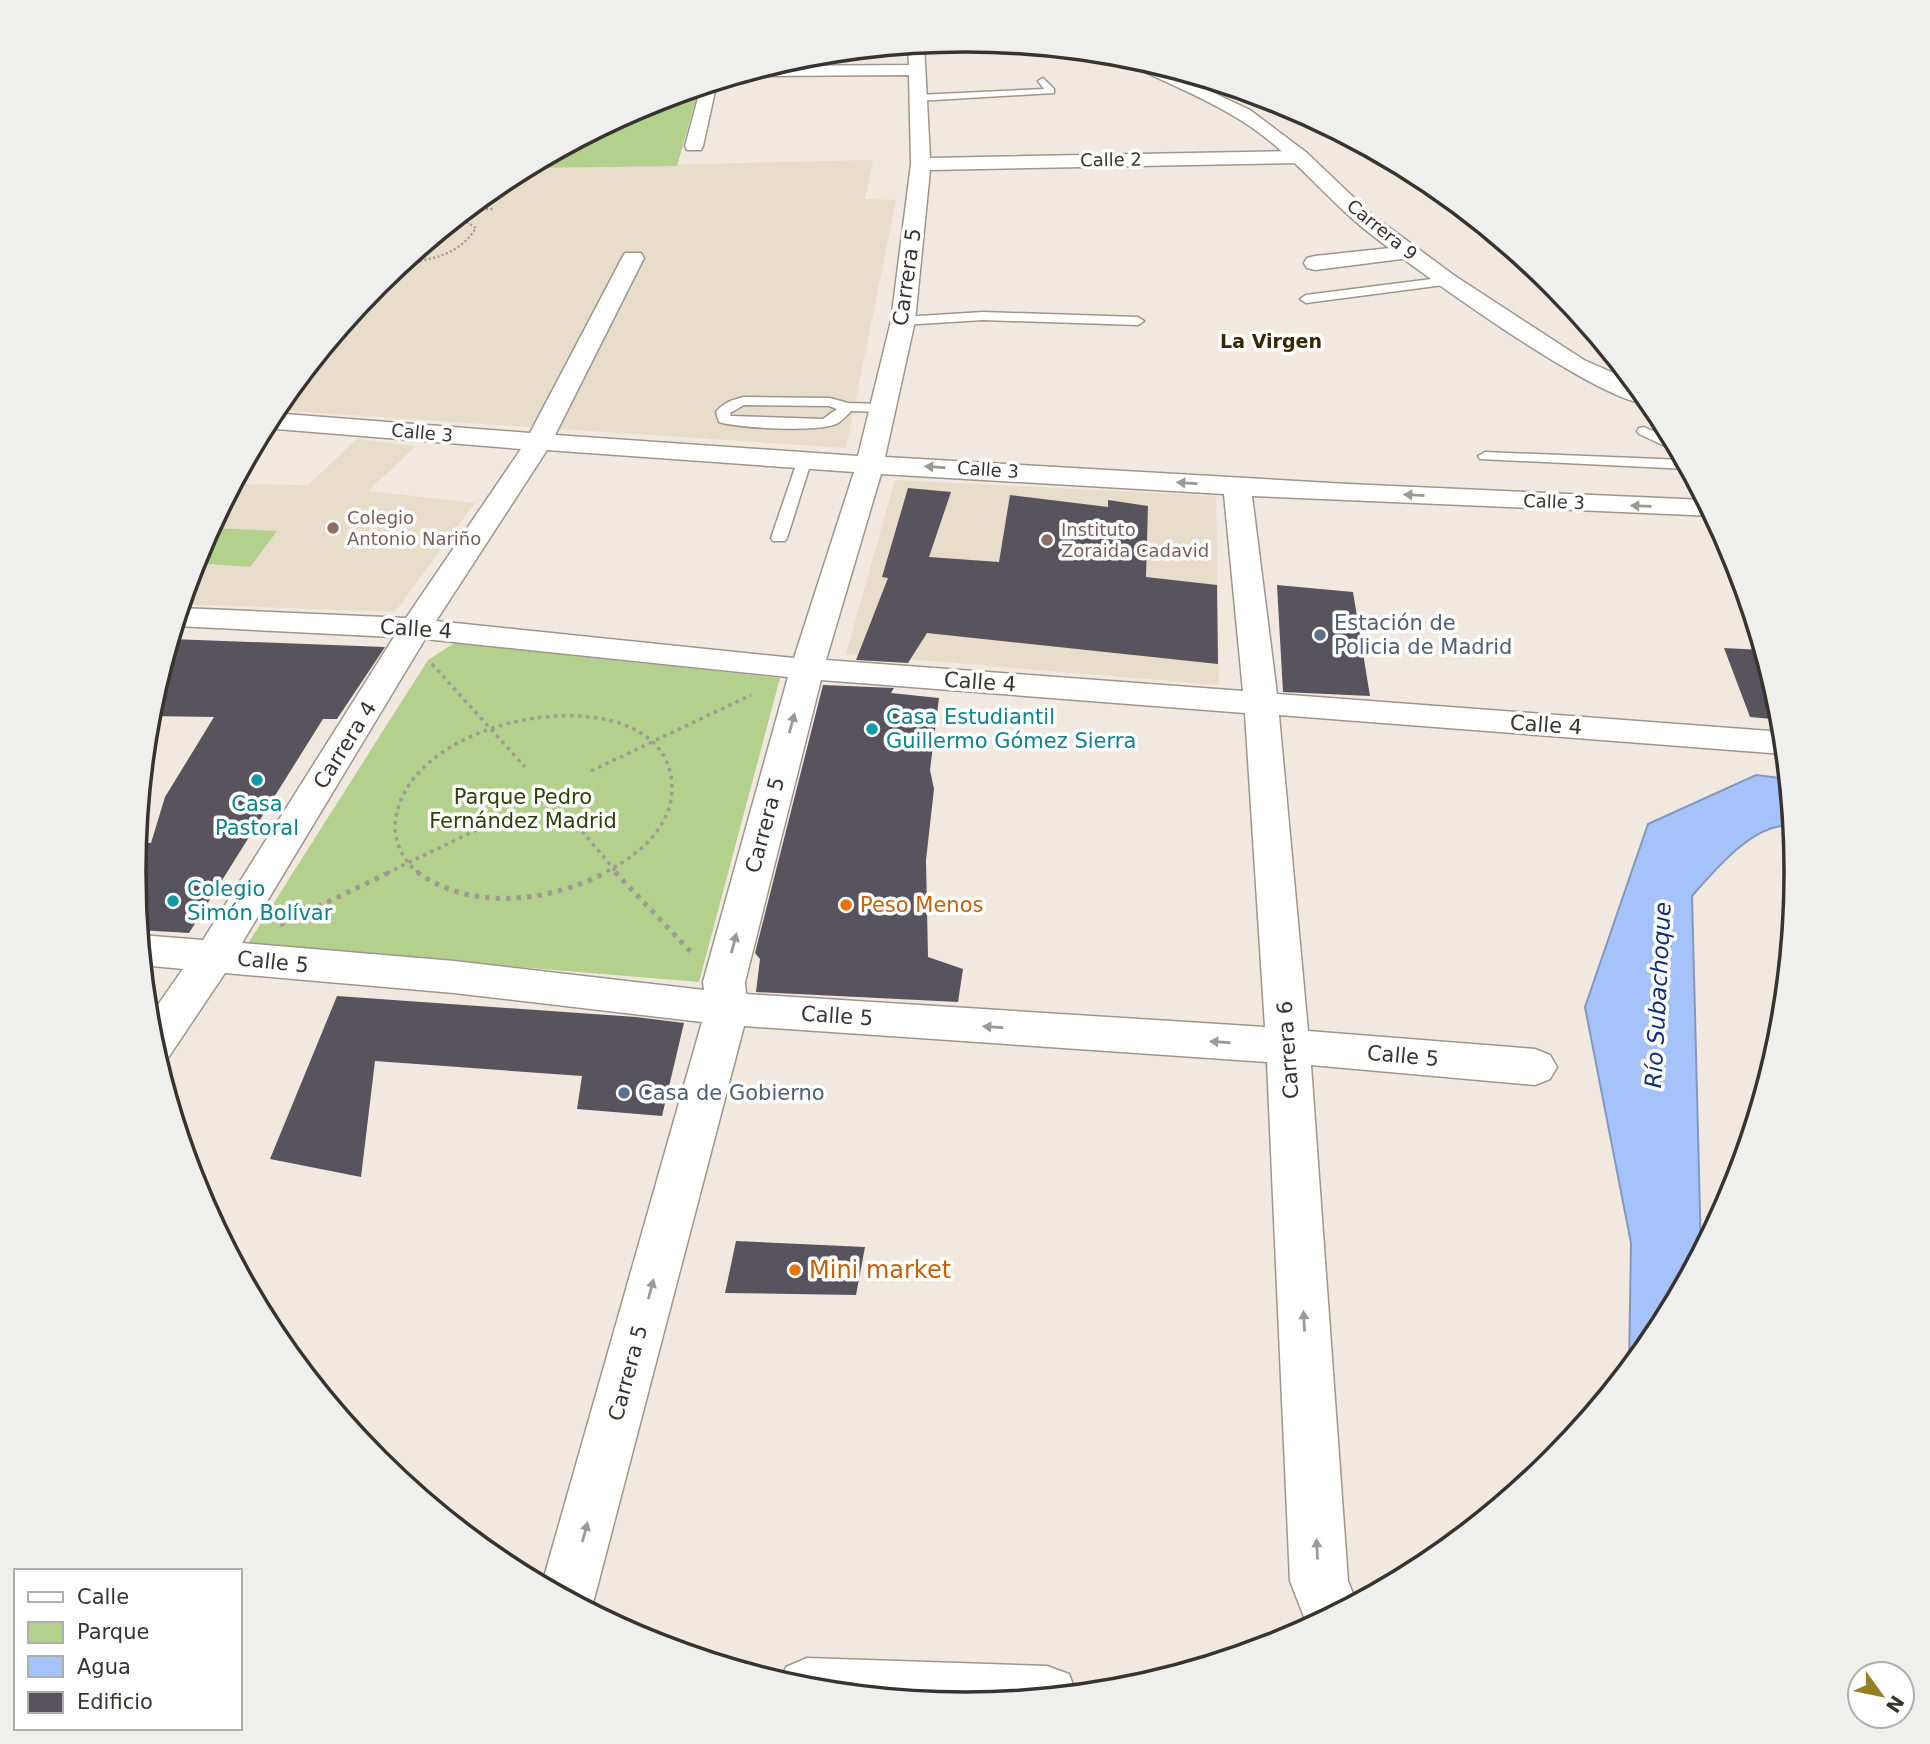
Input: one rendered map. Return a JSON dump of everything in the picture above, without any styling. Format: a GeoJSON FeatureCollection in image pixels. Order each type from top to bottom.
{"type":"FeatureCollection","features":[{"type":"Feature","properties":{"kind":"street","name":"Carrera 5"},"geometry":{"type":"LineString","coordinates":[[569,1589],[727,1009],[724,982],[807,669],[870,463],[903,321],[922,164],[916,54]]}},
{"type":"Feature","properties":{"kind":"street"},"geometry":{"type":"LineString","coordinates":[[793,71],[918,70]]}},
{"type":"Feature","properties":{"kind":"street","name":"Carrera 9"},"geometry":{"type":"LineString","coordinates":[[1172,79],[1244,114],[1300,157],[1364,218],[1447,281],[1575,365],[1622,383]]}},
{"type":"Feature","properties":{"kind":"street"},"geometry":{"type":"LineString","coordinates":[[694,146],[707,94]]}},
{"type":"Feature","properties":{"kind":"street","name":"Calle 2"},"geometry":{"type":"LineString","coordinates":[[922,164],[1190,164],[1300,157]]}},
{"type":"Feature","properties":{"kind":"street"},"geometry":{"type":"LineString","coordinates":[[1315,263],[1409,252]]}},
{"type":"Feature","properties":{"kind":"street","name":"Carrera 4"},"geometry":{"type":"LineString","coordinates":[[161,1034],[214,956],[412,634],[538,443],[633,258]]}},
{"type":"Feature","properties":{"kind":"street","name":"Calle 3"},"geometry":{"type":"LineString","coordinates":[[281,422],[538,443],[1237,486],[1699,509]]}},
{"type":"Feature","properties":{"kind":"street","name":"Carrera 6"},"geometry":{"type":"LineString","coordinates":[[1237,486],[1261,704],[1288,1046],[1319,1581],[1329,1606]]}},
{"type":"Feature","properties":{"kind":"street","name":"Calle 4"},"geometry":{"type":"LineString","coordinates":[[186,618],[412,634],[807,669],[1774,742]]}},
{"type":"Feature","properties":{"kind":"street","name":"Calle 5"},"geometry":{"type":"LineString","coordinates":[[150,951],[454,977],[727,1009],[1288,1046],[1535,1068]]}},
{"type":"Feature","properties":{"kind":"lane"},"geometry":{"type":"LineString","coordinates":[[918,98],[1051,91],[1043,81]]}},
{"type":"Feature","properties":{"kind":"lane"},"geometry":{"type":"LineString","coordinates":[[1306,299],[1447,281]]}},
{"type":"Feature","properties":{"kind":"lane"},"geometry":{"type":"LineString","coordinates":[[903,321],[983,316],[1138,321]]}},
{"type":"Feature","properties":{"kind":"lane"},"geometry":{"type":"LineString","coordinates":[[848,407],[833,420],[824,423],[737,423],[724,419],[723,412],[732,404],[744,401],[830,402],[848,407],[883,408]]}},
{"type":"Feature","properties":{"kind":"lane"},"geometry":{"type":"LineString","coordinates":[[1644,431],[1661,440]]}},
{"type":"Feature","properties":{"kind":"lane"},"geometry":{"type":"LineString","coordinates":[[1485,456],[1676,465]]}},
{"type":"Feature","properties":{"kind":"lane"},"geometry":{"type":"LineString","coordinates":[[779,538],[805,459]]}},
{"type":"Feature","properties":{"kind":"path"},"geometry":{"type":"LineString","coordinates":[[484,209],[495,209]]}},
{"type":"Feature","properties":{"kind":"path"},"geometry":{"type":"LineString","coordinates":[[421,259],[451,254],[470,240],[476,228],[466,222]]}},
{"type":"Feature","properties":{"kind":"path"},"geometry":{"type":"LineString","coordinates":[[412,634],[525,767]]}},
{"type":"Feature","properties":{"kind":"path"},"geometry":{"type":"LineString","coordinates":[[591,771],[760,690]]}},
{"type":"Feature","properties":{"kind":"path"},"geometry":{"type":"LineString","coordinates":[[576,715],[603,718],[636,731],[650,742],[661,751],[673,777],[671,806],[653,836],[613,869],[579,885],[530,897],[481,898],[439,887],[407,863],[395,839],[396,809],[412,779],[440,753],[477,732],[519,719],[576,715]]}},
{"type":"Feature","properties":{"kind":"path"},"geometry":{"type":"LineString","coordinates":[[214,956],[493,822]]}},
{"type":"Feature","properties":{"kind":"path"},"geometry":{"type":"LineString","coordinates":[[577,825],[613,869],[692,953]]}},
{"type":"Feature","properties":{"kind":"shaded area"},"geometry":{"type":"Polygon","coordinates":[[[873,160],[865,199],[896,200],[846,448],[288,411],[349,332],[425,256],[466,222],[546,168],[873,160]]]}},
{"type":"Feature","properties":{"kind":"shaded area","name":"Colegio Antonio Nariño"},"geometry":{"type":"Polygon","coordinates":[[[357,439],[416,446],[368,491],[475,503],[395,612],[191,604],[208,558],[243,484],[308,485],[357,439]]]}},
{"type":"Feature","properties":{"kind":"shaded area","name":"Instituto Zoraida Cadavid"},"geometry":{"type":"Polygon","coordinates":[[[895,480],[1216,496],[1219,685],[846,654],[895,480]]]}},
{"type":"Feature","properties":{"kind":"green space"},"geometry":{"type":"Polygon","coordinates":[[[696,98],[677,166],[546,168],[603,137],[696,98]]]}},
{"type":"Feature","properties":{"kind":"green space"},"geometry":{"type":"Polygon","coordinates":[[[222,529],[277,531],[250,567],[206,564],[222,529]]]}},
{"type":"Feature","properties":{"kind":"green space","name":"Parque Pedro Fernández Madrid"},"geometry":{"type":"Polygon","coordinates":[[[456,642],[780,678],[699,982],[247,945],[428,660],[456,642]]]}},
{"type":"Feature","properties":{"kind":"water","name":"Río Subachoque"},"geometry":{"type":"Polygon","coordinates":[[[1756,775],[1778,778],[1783,827],[1764,831],[1750,839],[1724,861],[1692,896],[1701,1233],[1675,1282],[1629,1351],[1631,1243],[1585,1007],[1648,824],[1756,775]]]}},
{"type":"Feature","properties":{"kind":"building","name":"Instituto Zoraida Cadavid"},"geometry":{"type":"Polygon","coordinates":[[[908,488],[951,492],[929,557],[999,562],[1010,495],[1108,507],[1108,500],[1148,506],[1146,577],[1217,585],[1218,664],[927,633],[908,663],[856,660],[888,578],[882,577],[908,488]]]}},
{"type":"Feature","properties":{"kind":"building","name":"Estación de Policia de Madrid"},"geometry":{"type":"Polygon","coordinates":[[[1277,585],[1353,592],[1370,696],[1283,692],[1277,585]]]}},
{"type":"Feature","properties":{"kind":"building"},"geometry":{"type":"Polygon","coordinates":[[[179,639],[385,647],[337,719],[323,719],[189,933],[148,931],[147,843],[151,843],[165,797],[214,717],[160,716],[179,639]]]}},
{"type":"Feature","properties":{"kind":"building"},"geometry":{"type":"Polygon","coordinates":[[[1724,648],[1754,650],[1770,719],[1750,717],[1724,648]]]}},
{"type":"Feature","properties":{"kind":"building","name":"Peso Menos"},"geometry":{"type":"Polygon","coordinates":[[[823,685],[894,688],[891,693],[939,698],[930,770],[934,789],[926,860],[928,957],[963,969],[958,1002],[756,992],[760,959],[755,953],[823,685]]]}},
{"type":"Feature","properties":{"kind":"building","name":"Casa de Gobierno"},"geometry":{"type":"Polygon","coordinates":[[[337,996],[636,1017],[684,1023],[662,1116],[577,1109],[582,1076],[375,1061],[361,1177],[270,1159],[337,996]]]}},
{"type":"Feature","properties":{"kind":"building","name":"Mini market"},"geometry":{"type":"Polygon","coordinates":[[[736,1241],[865,1247],[856,1295],[725,1293],[736,1241]]]}},
{"type":"Feature","properties":{"kind":"place","name":"Colegio Antonio Nariño"},"geometry":{"type":"Point","coordinates":[333,528]}},
{"type":"Feature","properties":{"kind":"place","name":"Instituto Zoraida Cadavid"},"geometry":{"type":"Point","coordinates":[1047,540]}},
{"type":"Feature","properties":{"kind":"place","name":"Estación de Policia de Madrid"},"geometry":{"type":"Point","coordinates":[1320,635]}},
{"type":"Feature","properties":{"kind":"place","name":"Casa Estudiantil Guillermo Gómez Sierra"},"geometry":{"type":"Point","coordinates":[872,729]}},
{"type":"Feature","properties":{"kind":"place","name":"Casa Pastoral"},"geometry":{"type":"Point","coordinates":[257,780]}},
{"type":"Feature","properties":{"kind":"place","name":"Colegio Simón Bolívar"},"geometry":{"type":"Point","coordinates":[173,901]}},
{"type":"Feature","properties":{"kind":"place","name":"Peso Menos"},"geometry":{"type":"Point","coordinates":[846,905]}},
{"type":"Feature","properties":{"kind":"place","name":"Casa de Gobierno"},"geometry":{"type":"Point","coordinates":[624,1093]}},
{"type":"Feature","properties":{"kind":"place","name":"Mini market"},"geometry":{"type":"Point","coordinates":[795,1270]}},
{"type":"Feature","properties":{"kind":"district","name":"La Virgen"},"geometry":{"type":"Point","coordinates":[1271,341]}}]}
